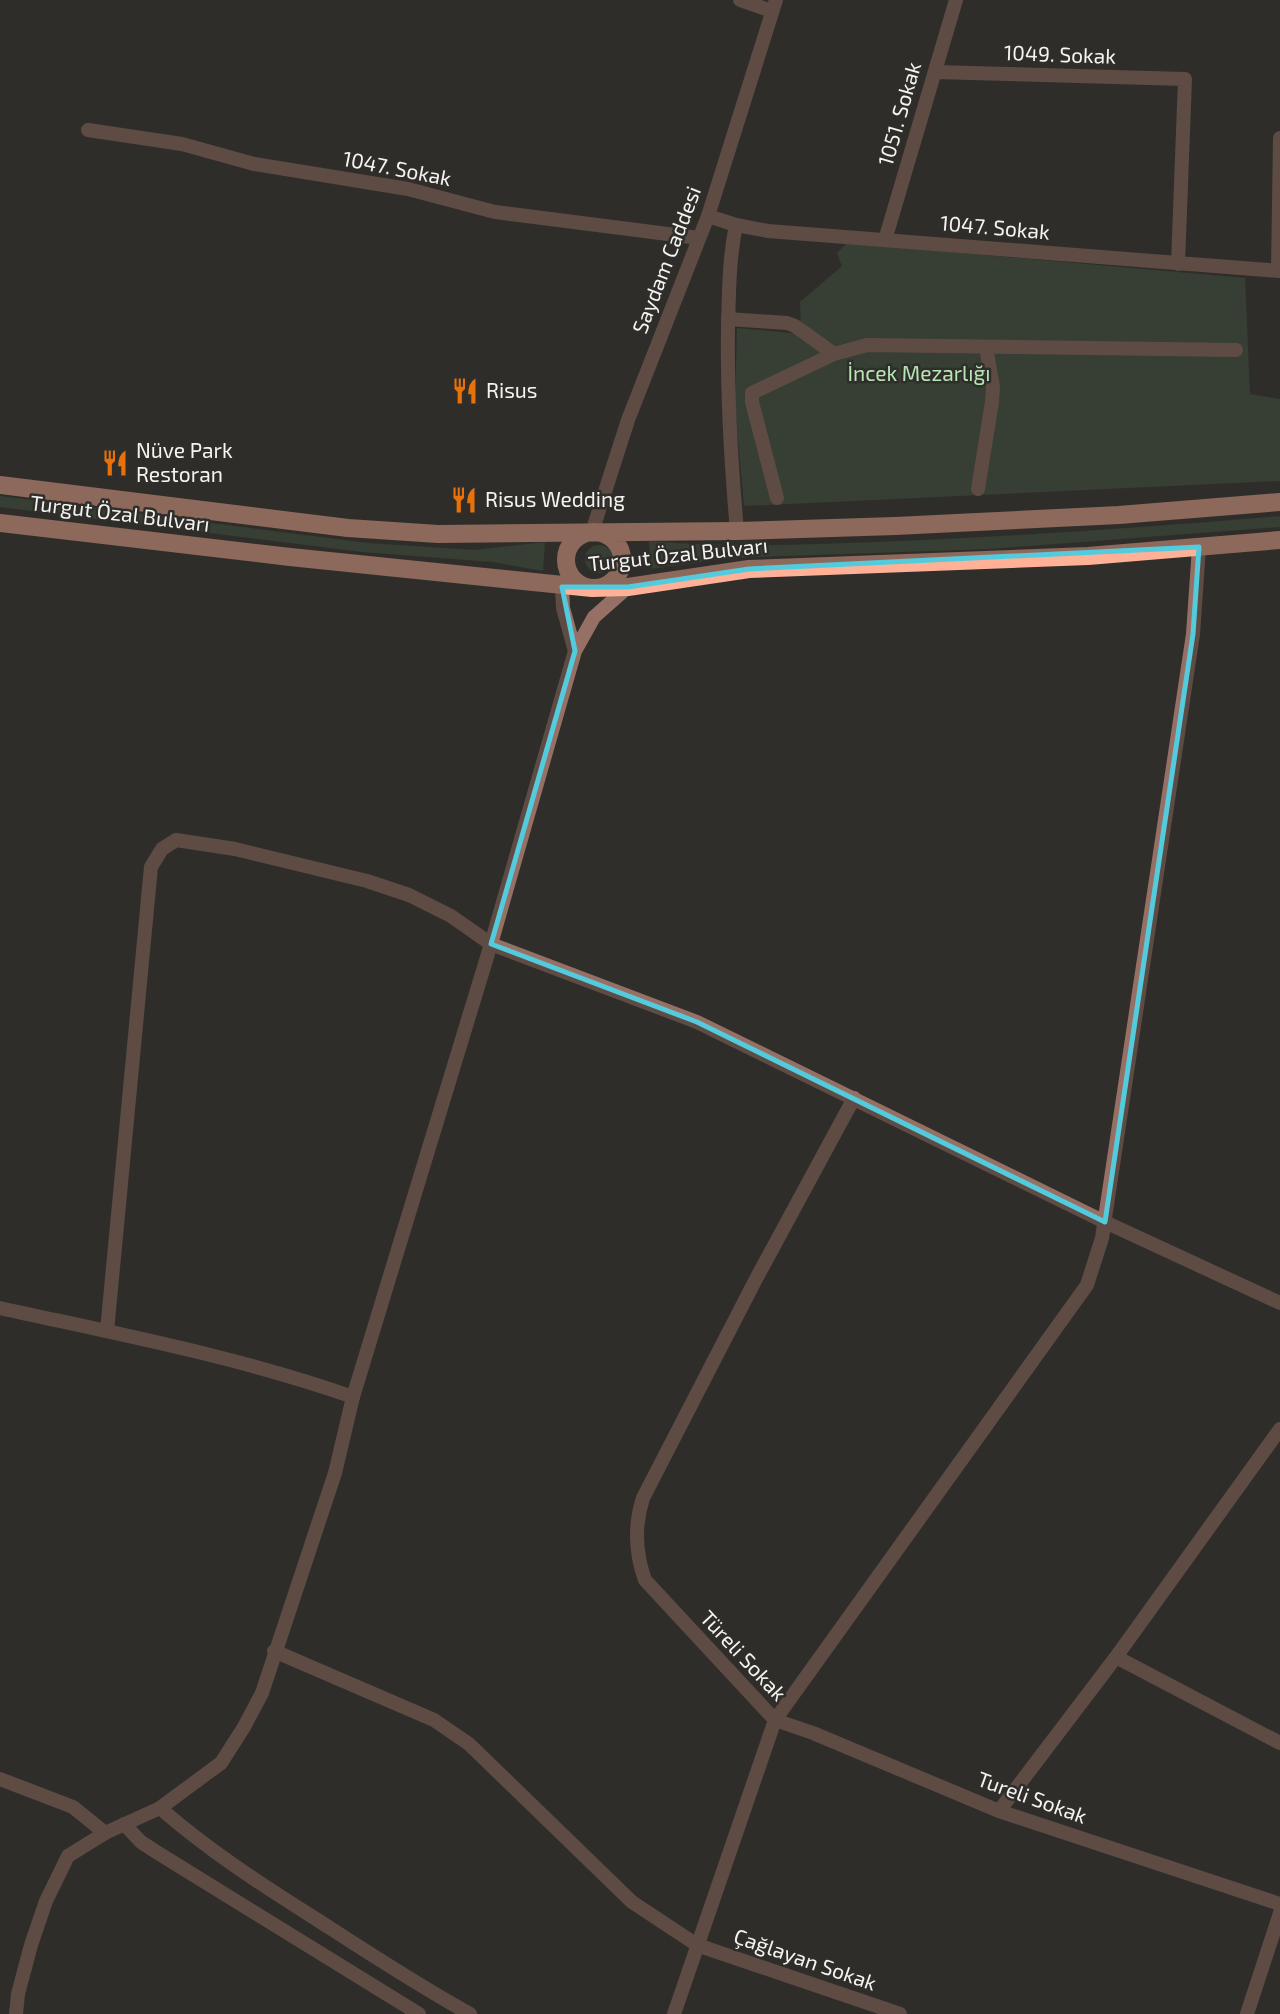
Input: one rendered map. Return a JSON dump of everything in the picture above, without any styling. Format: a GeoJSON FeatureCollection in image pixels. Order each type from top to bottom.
{"type":"FeatureCollection","features":[{"type":"Feature","properties":{"kind":"main road","name":"Turgut Özal Bulvarı"},"geometry":{"type":"LineString","coordinates":[[0,485],[348,528],[497,535],[737,531],[999,522],[1280,502]]}},
{"type":"Feature","properties":{"kind":"main road","name":"Turgut Özal Bulvarı"},"geometry":{"type":"LineString","coordinates":[[0,523],[562,587],[592,588],[628,587],[748,569],[990,561],[1280,540]]}},
{"type":"Feature","properties":{"kind":"main road"},"geometry":{"type":"LineString","coordinates":[[592,533],[609,537],[616,543],[622,559],[617,577],[610,584],[592,588],[574,580],[566,564],[570,546],[583,535],[592,533]]}},
{"type":"Feature","properties":{"kind":"street"},"geometry":{"type":"LineString","coordinates":[[740,0],[774,6]]}},
{"type":"Feature","properties":{"kind":"street","name":"1051. Sokak"},"geometry":{"type":"LineString","coordinates":[[885,240],[956,0]]}},
{"type":"Feature","properties":{"kind":"street","name":"Saydam Caddesi"},"geometry":{"type":"LineString","coordinates":[[592,533],[628,420],[708,216],[774,6]]}},
{"type":"Feature","properties":{"kind":"street","name":"1049. Sokak"},"geometry":{"type":"LineString","coordinates":[[935,72],[1185,79],[1178,264]]}},
{"type":"Feature","properties":{"kind":"street","name":"1047. Sokak"},"geometry":{"type":"LineString","coordinates":[[88,130],[171,142],[254,164],[408,189],[495,212],[699,238]]}},
{"type":"Feature","properties":{"kind":"street"},"geometry":{"type":"LineString","coordinates":[[1279,271],[1280,138]]}},
{"type":"Feature","properties":{"kind":"street","name":"1047. Sokak"},"geometry":{"type":"LineString","coordinates":[[708,216],[768,231],[1279,271]]}},
{"type":"Feature","properties":{"kind":"street"},"geometry":{"type":"LineString","coordinates":[[736,225],[731,249],[728,319],[729,432],[737,531]]}},
{"type":"Feature","properties":{"kind":"street"},"geometry":{"type":"LineString","coordinates":[[728,319],[787,323],[834,354]]}},
{"type":"Feature","properties":{"kind":"street"},"geometry":{"type":"LineString","coordinates":[[778,498],[752,402],[752,393],[834,354],[867,345],[1236,349]]}},
{"type":"Feature","properties":{"kind":"street"},"geometry":{"type":"LineString","coordinates":[[978,489],[993,387],[986,347]]}},
{"type":"Feature","properties":{"kind":"street"},"geometry":{"type":"LineString","coordinates":[[674,2014],[775,1720],[1087,1285],[1105,1222],[1193,634],[1199,547]]}},
{"type":"Feature","properties":{"kind":"street"},"geometry":{"type":"LineString","coordinates":[[562,587],[563,608],[575,651]]}},
{"type":"Feature","properties":{"kind":"street"},"geometry":{"type":"LineString","coordinates":[[16,2014],[18,1994],[46,1901],[68,1856],[105,1833],[160,1808],[221,1763],[262,1693],[335,1473],[353,1397],[491,944],[575,651],[594,617],[628,587]]}},
{"type":"Feature","properties":{"kind":"street"},"geometry":{"type":"LineString","coordinates":[[107,1331],[152,867],[162,849],[176,839],[235,849],[367,881],[429,905],[491,944],[697,1022],[1105,1222],[1280,1303]]}},
{"type":"Feature","properties":{"kind":"street","name":"Türeli Sokak"},"geometry":{"type":"LineString","coordinates":[[775,1720],[645,1580],[636,1536],[643,1498],[756,1279],[854,1098]]}},
{"type":"Feature","properties":{"kind":"street"},"geometry":{"type":"LineString","coordinates":[[0,1308],[107,1331],[303,1380],[353,1397]]}},
{"type":"Feature","properties":{"kind":"street"},"geometry":{"type":"LineString","coordinates":[[999,1811],[1275,1444],[1280,1429]]}},
{"type":"Feature","properties":{"kind":"street","name":"Çağlayan Sokak"},"geometry":{"type":"LineString","coordinates":[[274,1651],[434,1720],[469,1744],[632,1902],[697,1945],[900,2014]]}},
{"type":"Feature","properties":{"kind":"street"},"geometry":{"type":"LineString","coordinates":[[1116,1657],[1280,1744]]}},
{"type":"Feature","properties":{"kind":"street","name":"Tureli Sokak"},"geometry":{"type":"LineString","coordinates":[[775,1720],[813,1733],[999,1811],[1280,1904]]}},
{"type":"Feature","properties":{"kind":"street"},"geometry":{"type":"LineString","coordinates":[[0,1779],[73,1807],[105,1833]]}},
{"type":"Feature","properties":{"kind":"street"},"geometry":{"type":"LineString","coordinates":[[160,1808],[191,1835],[268,1889],[419,1986],[470,2014]]}},
{"type":"Feature","properties":{"kind":"street"},"geometry":{"type":"LineString","coordinates":[[124,1824],[158,1853],[419,2014]]}},
{"type":"Feature","properties":{"kind":"street"},"geometry":{"type":"LineString","coordinates":[[1247,2014],[1280,1913]]}},
{"type":"Feature","properties":{"kind":"highlighted area"},"geometry":{"type":"Polygon","coordinates":[[[1199,547],[1193,634],[1105,1222],[697,1022],[491,944],[575,651],[562,587],[628,587],[749,569],[1199,547]]]}},
{"type":"Feature","properties":{"kind":"green space","name":"İncek Mezarlığı"},"geometry":{"type":"Polygon","coordinates":[[[847,243],[1245,278],[1250,394],[1280,399],[1280,481],[744,506],[735,405],[737,328],[801,334],[800,302],[842,266],[837,253],[847,243]]]}},
{"type":"Feature","properties":{"kind":"green space"},"geometry":{"type":"Polygon","coordinates":[[[0,496],[368,543],[474,550],[545,542],[543,571],[493,562],[362,552],[0,507],[0,496]]]}},
{"type":"Feature","properties":{"kind":"green space"},"geometry":{"type":"Polygon","coordinates":[[[1280,516],[1280,527],[988,549],[728,558],[651,569],[649,541],[735,545],[877,542],[1280,516]]]}},
{"type":"Feature","properties":{"kind":"green space"},"geometry":{"type":"Polygon","coordinates":[[[599,545],[609,549],[613,559],[609,569],[599,573],[589,569],[585,559],[589,549],[599,545]]]}},
{"type":"Feature","properties":{"kind":"place","name":"Risus"},"geometry":{"type":"Point","coordinates":[465,391]}},
{"type":"Feature","properties":{"kind":"place","name":"Nüve Park Restoran"},"geometry":{"type":"Point","coordinates":[115,463]}},
{"type":"Feature","properties":{"kind":"place","name":"Risus Wedding"},"geometry":{"type":"Point","coordinates":[464,500]}}]}
